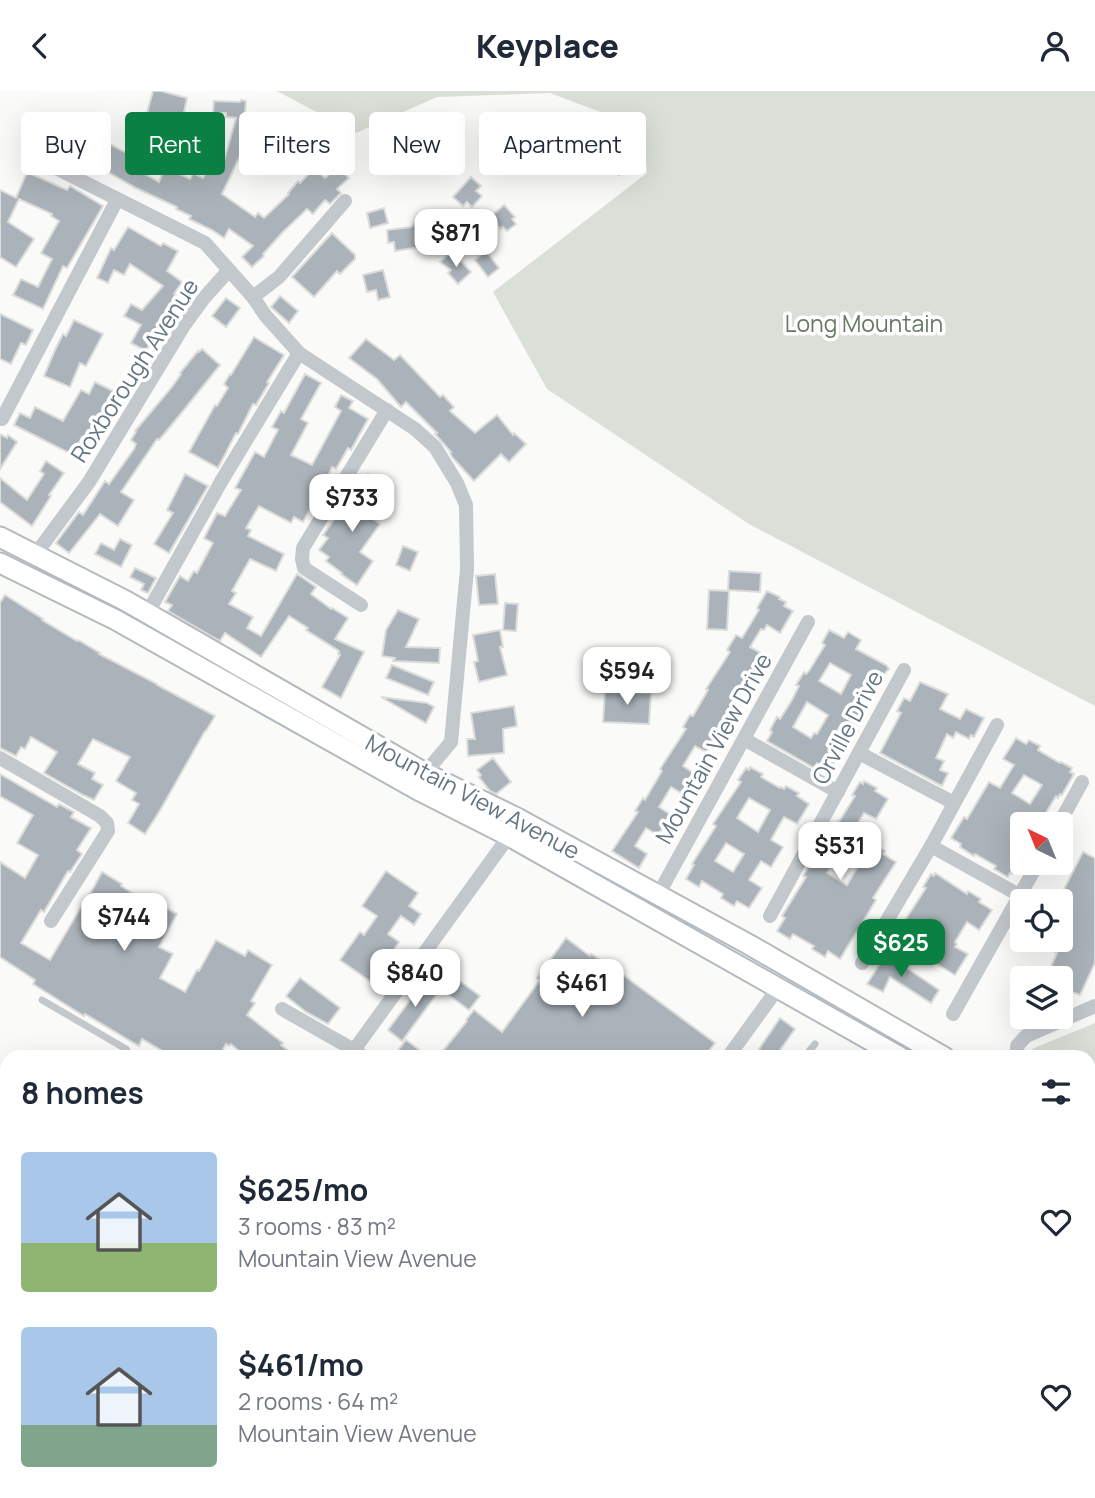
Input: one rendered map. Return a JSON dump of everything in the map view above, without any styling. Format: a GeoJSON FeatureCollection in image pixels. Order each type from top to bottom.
{"type":"FeatureCollection","features":[{"type":"Feature","properties":{"kind":"main road","name":"Mountain View Avenue"},"geometry":{"type":"LineString","coordinates":[[0,537],[127,601],[425,773],[519,819],[536,840],[726,958],[888,1050]]}},
{"type":"Feature","properties":{"kind":"main road","name":"Mountain View Avenue"},"geometry":{"type":"LineString","coordinates":[[0,563],[116,620],[418,790],[509,836],[536,840],[658,895],[932,1050]]}},
{"type":"Feature","properties":{"kind":"main road"},"geometry":{"type":"LineString","coordinates":[[116,620],[127,601]]}},
{"type":"Feature","properties":{"kind":"main road"},"geometry":{"type":"LineString","coordinates":[[726,958],[735,937]]}},
{"type":"Feature","properties":{"kind":"street"},"geometry":{"type":"LineString","coordinates":[[68,175],[205,243],[229,270]]}},
{"type":"Feature","properties":{"kind":"street"},"geometry":{"type":"LineString","coordinates":[[2,419],[117,200]]}},
{"type":"Feature","properties":{"kind":"street"},"geometry":{"type":"LineString","coordinates":[[253,296],[279,277],[345,201]]}},
{"type":"Feature","properties":{"kind":"street","name":"Roxborough Avenue"},"geometry":{"type":"LineString","coordinates":[[35,555],[89,482],[183,327],[229,270],[299,353],[415,429],[435,447],[457,483],[466,505],[467,569],[451,742],[425,773]]}},
{"type":"Feature","properties":{"kind":"street"},"geometry":{"type":"LineString","coordinates":[[147,614],[222,480],[299,353]]}},
{"type":"Feature","properties":{"kind":"street"},"geometry":{"type":"LineString","coordinates":[[361,605],[304,568],[303,548],[387,410]]}},
{"type":"Feature","properties":{"kind":"street","name":"Mountain View Drive"},"geometry":{"type":"LineString","coordinates":[[658,895],[808,622]]}},
{"type":"Feature","properties":{"kind":"street","name":"Orville Drive"},"geometry":{"type":"LineString","coordinates":[[770,916],[904,670]]}},
{"type":"Feature","properties":{"kind":"street"},"geometry":{"type":"LineString","coordinates":[[862,963],[931,846],[997,725]]}},
{"type":"Feature","properties":{"kind":"street"},"geometry":{"type":"LineString","coordinates":[[744,739],[838,792]]}},
{"type":"Feature","properties":{"kind":"street"},"geometry":{"type":"LineString","coordinates":[[859,753],[954,803]]}},
{"type":"Feature","properties":{"kind":"street"},"geometry":{"type":"LineString","coordinates":[[0,758],[100,816],[107,823],[108,831],[51,921]]}},
{"type":"Feature","properties":{"kind":"street"},"geometry":{"type":"LineString","coordinates":[[1066,812],[1082,782]]}},
{"type":"Feature","properties":{"kind":"street"},"geometry":{"type":"LineString","coordinates":[[361,1050],[509,836]]}},
{"type":"Feature","properties":{"kind":"street"},"geometry":{"type":"LineString","coordinates":[[931,846],[1010,890]]}},
{"type":"Feature","properties":{"kind":"street"},"geometry":{"type":"LineString","coordinates":[[953,1014],[1010,911]]}},
{"type":"Feature","properties":{"kind":"street"},"geometry":{"type":"LineString","coordinates":[[733,1050],[778,988]]}},
{"type":"Feature","properties":{"kind":"street"},"geometry":{"type":"LineString","coordinates":[[1017,1050],[1017,1046],[1026,1035],[1095,1006]]}},
{"type":"Feature","properties":{"kind":"street"},"geometry":{"type":"LineString","coordinates":[[282,1009],[354,1050]]}},
{"type":"Feature","properties":{"kind":"lane"},"geometry":{"type":"LineString","coordinates":[[42,1000],[127,1050]]}},
{"type":"Feature","properties":{"kind":"lane"},"geometry":{"type":"LineString","coordinates":[[810,1050],[815,1044]]}},
{"type":"Feature","properties":{"kind":"green space","name":"Long Mountain"},"geometry":{"type":"Polygon","coordinates":[[[277,91],[1095,91],[1095,706],[749,524],[547,389],[493,292],[646,175],[646,112],[600,112],[550,93],[437,97],[403,112],[369,112],[369,127],[356,133],[355,112],[316,112],[277,91]]]}},
{"type":"Feature","properties":{"kind":"green space"},"geometry":{"type":"Polygon","coordinates":[[[1095,1023],[1095,1050],[1032,1049],[1095,1023]]]}},
{"type":"Feature","properties":{"kind":"building"},"geometry":{"type":"Polygon","coordinates":[[[153,91],[187,98],[184,112],[147,112],[153,91]]]}},
{"type":"Feature","properties":{"kind":"building"},"geometry":{"type":"Polygon","coordinates":[[[214,101],[246,101],[245,112],[239,112],[239,158],[222,194],[255,217],[258,213],[264,218],[289,194],[298,181],[300,183],[307,175],[322,175],[325,178],[328,175],[346,175],[349,178],[337,189],[341,193],[330,204],[325,200],[313,214],[307,209],[252,267],[242,257],[253,246],[229,229],[224,238],[189,219],[191,216],[176,209],[177,207],[111,174],[111,144],[125,152],[125,175],[146,175],[159,182],[162,175],[182,175],[190,179],[192,175],[203,178],[205,175],[225,175],[225,158],[236,118],[226,117],[225,112],[213,112],[214,101]]]}},
{"type":"Feature","properties":{"kind":"building"},"geometry":{"type":"Polygon","coordinates":[[[26,175],[34,175],[67,190],[70,186],[103,206],[67,268],[63,266],[43,309],[13,295],[21,279],[38,287],[52,259],[41,253],[59,221],[51,216],[52,214],[19,199],[8,222],[34,239],[16,267],[0,257],[0,190],[16,198],[26,175]]]}},
{"type":"Feature","properties":{"kind":"building"},"geometry":{"type":"Polygon","coordinates":[[[471,177],[481,186],[476,191],[482,196],[472,207],[467,202],[463,206],[453,197],[471,177]]]}},
{"type":"Feature","properties":{"kind":"building"},"geometry":{"type":"Polygon","coordinates":[[[504,205],[515,217],[512,219],[516,224],[507,231],[503,227],[501,229],[490,217],[504,205]]]}},
{"type":"Feature","properties":{"kind":"building"},"geometry":{"type":"Polygon","coordinates":[[[384,208],[388,223],[370,228],[367,213],[384,208]]]}},
{"type":"Feature","properties":{"kind":"building"},"geometry":{"type":"Polygon","coordinates":[[[429,211],[437,221],[427,230],[442,241],[430,254],[420,247],[395,251],[394,242],[388,243],[387,230],[411,227],[429,211]]]}},
{"type":"Feature","properties":{"kind":"building"},"geometry":{"type":"Polygon","coordinates":[[[128,227],[161,246],[163,243],[178,251],[167,271],[182,282],[174,294],[178,296],[151,337],[153,338],[146,351],[131,343],[141,325],[124,316],[131,304],[142,310],[163,286],[130,264],[124,275],[114,270],[108,283],[97,278],[111,248],[114,250],[128,227]]]}},
{"type":"Feature","properties":{"kind":"building"},"geometry":{"type":"Polygon","coordinates":[[[332,233],[355,255],[355,259],[340,274],[337,271],[314,297],[292,277],[332,233]]]}},
{"type":"Feature","properties":{"kind":"building"},"geometry":{"type":"Polygon","coordinates":[[[486,251],[499,268],[488,277],[475,260],[486,251]]]}},
{"type":"Feature","properties":{"kind":"building"},"geometry":{"type":"Polygon","coordinates":[[[449,254],[461,261],[471,272],[458,284],[448,273],[451,270],[440,262],[449,254]]]}},
{"type":"Feature","properties":{"kind":"building"},"geometry":{"type":"Polygon","coordinates":[[[383,270],[390,297],[378,300],[376,290],[367,292],[363,275],[383,270]]]}},
{"type":"Feature","properties":{"kind":"building"},"geometry":{"type":"Polygon","coordinates":[[[280,296],[298,311],[289,323],[271,307],[280,296]]]}},
{"type":"Feature","properties":{"kind":"building"},"geometry":{"type":"Polygon","coordinates":[[[226,298],[240,308],[226,327],[212,316],[226,298]]]}},
{"type":"Feature","properties":{"kind":"building"},"geometry":{"type":"Polygon","coordinates":[[[0,314],[33,330],[26,345],[21,343],[11,364],[0,359],[0,314]]]}},
{"type":"Feature","properties":{"kind":"building"},"geometry":{"type":"Polygon","coordinates":[[[74,320],[103,334],[86,366],[80,363],[70,387],[44,376],[63,334],[66,336],[74,320]]]}},
{"type":"Feature","properties":{"kind":"building"},"geometry":{"type":"Polygon","coordinates":[[[254,337],[284,355],[256,405],[253,404],[238,434],[236,433],[218,468],[189,452],[215,405],[217,406],[228,388],[224,384],[254,337]]]}},
{"type":"Feature","properties":{"kind":"building"},"geometry":{"type":"Polygon","coordinates":[[[366,339],[394,360],[400,355],[440,397],[443,395],[454,407],[450,411],[475,433],[497,415],[513,435],[514,433],[526,444],[509,462],[501,454],[474,481],[452,457],[451,452],[435,434],[437,433],[406,402],[401,407],[377,379],[349,358],[366,339]]]}},
{"type":"Feature","properties":{"kind":"building"},"geometry":{"type":"Polygon","coordinates":[[[202,349],[220,365],[159,440],[157,439],[121,492],[134,500],[118,526],[100,514],[69,553],[56,543],[79,512],[83,515],[105,481],[109,484],[134,449],[136,444],[131,440],[135,431],[202,349]]]}},
{"type":"Feature","properties":{"kind":"building"},"geometry":{"type":"Polygon","coordinates":[[[305,374],[321,383],[301,419],[308,423],[291,455],[312,465],[341,411],[335,407],[341,395],[353,401],[349,408],[368,419],[351,450],[348,448],[336,469],[332,467],[321,491],[325,493],[319,504],[314,502],[303,522],[294,517],[291,523],[259,506],[246,528],[251,530],[248,536],[284,554],[276,571],[250,559],[232,591],[236,593],[229,604],[253,617],[247,628],[261,636],[297,574],[316,587],[311,594],[348,618],[335,639],[364,652],[341,698],[322,687],[340,655],[339,651],[289,616],[261,657],[225,633],[220,641],[168,611],[172,605],[165,602],[180,576],[188,581],[194,571],[197,573],[213,543],[204,538],[217,513],[225,516],[241,490],[235,488],[255,452],[264,457],[278,430],[272,427],[281,411],[284,413],[305,374]]]}},
{"type":"Feature","properties":{"kind":"building"},"geometry":{"type":"Polygon","coordinates":[[[95,382],[117,393],[91,442],[82,437],[73,455],[14,425],[20,413],[30,418],[35,407],[63,421],[81,390],[89,394],[95,382]]]}},
{"type":"Feature","properties":{"kind":"building"},"geometry":{"type":"Polygon","coordinates":[[[0,434],[7,438],[8,435],[17,442],[0,469],[0,434]]]}},
{"type":"Feature","properties":{"kind":"building"},"geometry":{"type":"Polygon","coordinates":[[[46,461],[64,473],[32,526],[0,502],[0,478],[27,500],[44,474],[40,471],[46,461]]]}},
{"type":"Feature","properties":{"kind":"building"},"geometry":{"type":"Polygon","coordinates":[[[185,474],[208,486],[169,553],[154,544],[173,513],[167,510],[185,474]]]}},
{"type":"Feature","properties":{"kind":"building"},"geometry":{"type":"Polygon","coordinates":[[[368,474],[382,484],[363,512],[380,524],[360,552],[373,561],[357,585],[326,561],[329,557],[319,550],[328,538],[323,535],[368,474]]]}},
{"type":"Feature","properties":{"kind":"building"},"geometry":{"type":"Polygon","coordinates":[[[120,539],[132,545],[121,567],[95,554],[101,543],[114,550],[120,539]]]}},
{"type":"Feature","properties":{"kind":"building"},"geometry":{"type":"Polygon","coordinates":[[[403,546],[418,552],[410,571],[396,565],[403,546]]]}},
{"type":"Feature","properties":{"kind":"building"},"geometry":{"type":"Polygon","coordinates":[[[135,568],[156,578],[148,593],[141,590],[144,584],[130,577],[135,568]]]}},
{"type":"Feature","properties":{"kind":"building"},"geometry":{"type":"Polygon","coordinates":[[[729,571],[761,573],[760,592],[728,590],[729,571]]]}},
{"type":"Feature","properties":{"kind":"building"},"geometry":{"type":"Polygon","coordinates":[[[495,574],[498,604],[479,605],[476,576],[495,574]]]}},
{"type":"Feature","properties":{"kind":"building"},"geometry":{"type":"Polygon","coordinates":[[[709,590],[729,591],[727,630],[707,629],[709,590]]]}},
{"type":"Feature","properties":{"kind":"building"},"geometry":{"type":"Polygon","coordinates":[[[767,591],[780,597],[779,599],[786,602],[784,606],[793,611],[780,633],[767,625],[764,630],[761,629],[750,647],[763,654],[706,752],[695,746],[683,766],[695,774],[683,794],[671,787],[659,807],[671,815],[658,835],[646,828],[635,846],[647,854],[639,868],[612,851],[662,771],[660,769],[686,729],[683,727],[690,715],[693,716],[708,690],[706,689],[730,652],[727,650],[736,635],[742,638],[767,591]]]}},
{"type":"Feature","properties":{"kind":"building"},"geometry":{"type":"Polygon","coordinates":[[[5,595],[99,654],[215,716],[145,834],[128,823],[139,804],[132,800],[136,793],[116,781],[130,757],[93,739],[78,764],[95,773],[92,779],[103,785],[94,800],[44,773],[57,752],[31,737],[25,749],[21,747],[16,756],[0,748],[0,603],[5,595]]]}},
{"type":"Feature","properties":{"kind":"building"},"geometry":{"type":"Polygon","coordinates":[[[505,603],[518,604],[516,631],[503,630],[505,603]]]}},
{"type":"Feature","properties":{"kind":"building"},"geometry":{"type":"Polygon","coordinates":[[[398,610],[419,619],[406,647],[440,648],[439,663],[393,661],[395,658],[382,656],[386,630],[398,610]]]}},
{"type":"Feature","properties":{"kind":"building"},"geometry":{"type":"Polygon","coordinates":[[[500,630],[503,647],[500,647],[507,675],[479,682],[474,662],[478,661],[473,635],[500,630]]]}},
{"type":"Feature","properties":{"kind":"building"},"geometry":{"type":"Polygon","coordinates":[[[829,630],[844,638],[848,632],[861,640],[856,649],[889,669],[874,689],[865,684],[854,702],[866,709],[854,730],[842,723],[830,742],[842,750],[830,770],[817,763],[814,768],[767,741],[777,717],[780,719],[792,700],[799,686],[796,685],[804,672],[806,674],[809,671],[825,645],[822,643],[829,630]],[[830,663],[819,681],[841,694],[851,675],[830,663]],[[807,702],[793,727],[811,738],[814,733],[817,734],[828,715],[807,702]]]}},
{"type":"Feature","properties":{"kind":"building"},"geometry":{"type":"Polygon","coordinates":[[[392,665],[434,682],[428,695],[386,678],[392,665]]]}},
{"type":"Feature","properties":{"kind":"building"},"geometry":{"type":"Polygon","coordinates":[[[920,682],[948,694],[940,709],[960,719],[966,709],[984,718],[974,737],[971,735],[969,739],[956,732],[953,738],[947,734],[936,758],[944,761],[940,770],[948,773],[942,786],[880,753],[901,713],[897,711],[904,698],[910,701],[920,682]]]}},
{"type":"Feature","properties":{"kind":"building"},"geometry":{"type":"Polygon","coordinates":[[[605,691],[651,693],[649,724],[603,722],[605,691]]]}},
{"type":"Feature","properties":{"kind":"building"},"geometry":{"type":"Polygon","coordinates":[[[381,697],[427,703],[434,707],[426,723],[381,697]]]}},
{"type":"Feature","properties":{"kind":"building"},"geometry":{"type":"Polygon","coordinates":[[[514,706],[517,726],[503,729],[504,753],[468,756],[467,739],[475,739],[471,713],[514,706]]]}},
{"type":"Feature","properties":{"kind":"building"},"geometry":{"type":"Polygon","coordinates":[[[1016,738],[1026,744],[1029,740],[1040,746],[1038,750],[1072,768],[1070,772],[1074,774],[1062,795],[1058,798],[1056,796],[1046,812],[1010,812],[1008,877],[994,869],[996,866],[960,847],[961,844],[951,838],[964,817],[967,819],[989,782],[1000,788],[1014,765],[1003,759],[1016,738]],[[1024,775],[1012,793],[1030,804],[1042,785],[1024,775]]]}},
{"type":"Feature","properties":{"kind":"building"},"geometry":{"type":"Polygon","coordinates":[[[493,758],[511,782],[496,794],[490,791],[477,770],[493,758]]]}},
{"type":"Feature","properties":{"kind":"building"},"geometry":{"type":"Polygon","coordinates":[[[750,767],[763,774],[761,777],[780,788],[784,789],[786,786],[799,793],[797,796],[809,804],[797,824],[784,817],[777,829],[771,840],[783,847],[771,867],[761,861],[749,880],[762,888],[749,908],[737,901],[734,906],[721,898],[723,894],[702,881],[699,887],[686,879],[694,865],[692,864],[716,826],[713,824],[741,782],[738,780],[746,768],[749,770],[750,767]],[[749,798],[737,818],[758,832],[770,810],[749,798]],[[726,843],[715,861],[733,872],[744,854],[726,843]]]}},
{"type":"Feature","properties":{"kind":"building"},"geometry":{"type":"Polygon","coordinates":[[[0,774],[57,807],[59,804],[74,812],[71,817],[91,828],[77,850],[82,854],[70,872],[68,871],[44,912],[41,910],[21,943],[50,960],[102,872],[151,905],[153,901],[177,914],[159,947],[173,954],[160,978],[185,992],[216,940],[245,956],[248,950],[272,965],[251,1001],[255,1003],[247,1015],[283,1043],[281,1045],[287,1050],[238,1050],[231,1044],[226,1044],[223,1050],[161,1050],[142,1039],[139,1046],[33,984],[35,980],[0,957],[0,862],[25,878],[38,855],[17,843],[33,815],[0,796],[0,774]]]}},
{"type":"Feature","properties":{"kind":"building"},"geometry":{"type":"Polygon","coordinates":[[[864,781],[877,788],[875,791],[888,799],[876,819],[864,813],[853,831],[885,851],[883,854],[896,862],[840,959],[828,951],[825,957],[812,949],[814,946],[793,934],[790,939],[777,931],[785,918],[782,916],[806,877],[803,876],[811,863],[814,865],[833,835],[830,834],[855,796],[852,795],[860,782],[863,784],[864,781]],[[841,851],[827,873],[847,885],[860,863],[841,851]]]}},
{"type":"Feature","properties":{"kind":"building"},"geometry":{"type":"Polygon","coordinates":[[[1083,852],[1095,858],[1095,963],[1080,995],[1073,992],[1073,966],[1051,966],[1057,953],[1055,952],[1073,952],[1073,889],[1064,889],[1083,852]]]}},
{"type":"Feature","properties":{"kind":"building"},"geometry":{"type":"Polygon","coordinates":[[[386,871],[418,893],[409,906],[421,914],[414,925],[401,916],[388,934],[399,942],[391,954],[394,956],[374,984],[340,960],[360,932],[364,935],[377,916],[362,906],[386,871]]]}},
{"type":"Feature","properties":{"kind":"building"},"geometry":{"type":"Polygon","coordinates":[[[935,873],[967,894],[968,891],[981,899],[979,902],[992,910],[979,930],[967,922],[955,942],[955,947],[968,954],[955,975],[897,940],[903,930],[900,928],[926,888],[923,887],[931,874],[934,876],[935,873]]]}},
{"type":"Feature","properties":{"kind":"building"},"geometry":{"type":"Polygon","coordinates":[[[566,938],[590,956],[591,954],[619,972],[715,1043],[710,1050],[444,1050],[474,1010],[502,1032],[540,980],[537,978],[566,938]]]}},
{"type":"Feature","properties":{"kind":"building"},"geometry":{"type":"Polygon","coordinates":[[[886,954],[939,990],[931,1003],[890,977],[883,992],[867,984],[886,954]]]}},
{"type":"Feature","properties":{"kind":"building"},"geometry":{"type":"Polygon","coordinates":[[[453,976],[480,996],[469,1010],[442,990],[453,976]]]}},
{"type":"Feature","properties":{"kind":"building"},"geometry":{"type":"Polygon","coordinates":[[[427,977],[442,987],[402,1041],[388,1030],[427,977]]]}},
{"type":"Feature","properties":{"kind":"building"},"geometry":{"type":"Polygon","coordinates":[[[300,978],[340,1008],[328,1024],[306,1012],[286,996],[300,978]]]}},
{"type":"Feature","properties":{"kind":"building"},"geometry":{"type":"Polygon","coordinates":[[[780,1018],[795,1029],[780,1050],[759,1049],[780,1018]]]}},
{"type":"Feature","properties":{"kind":"building"},"geometry":{"type":"Polygon","coordinates":[[[406,1040],[420,1050],[398,1050],[406,1040]]]}}]}
